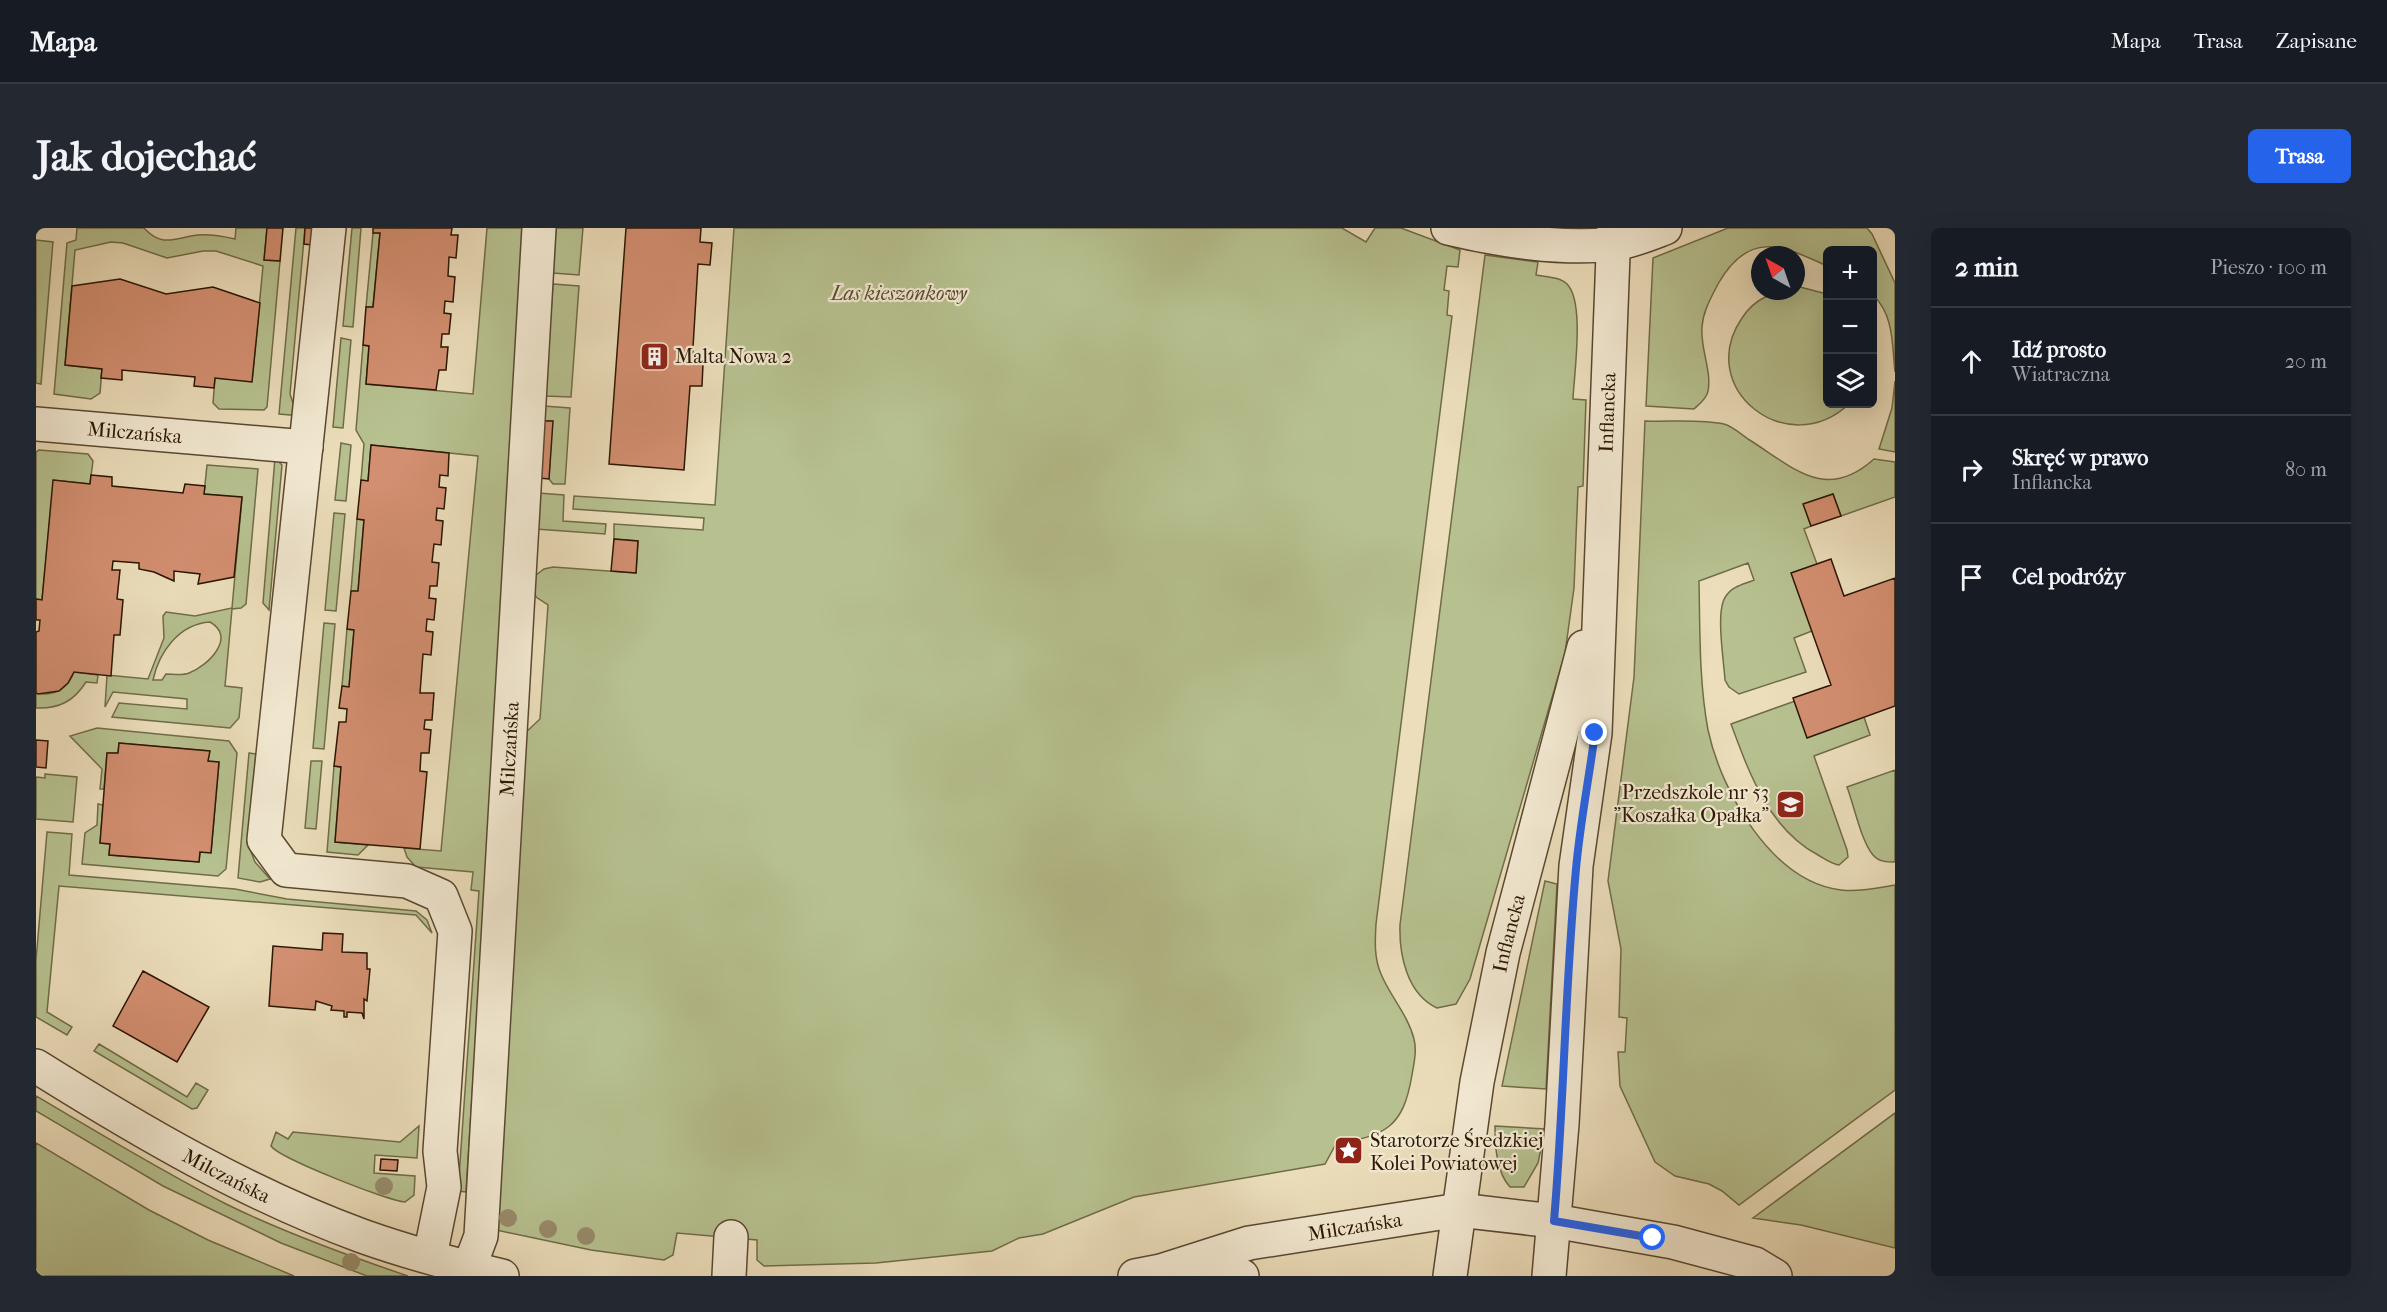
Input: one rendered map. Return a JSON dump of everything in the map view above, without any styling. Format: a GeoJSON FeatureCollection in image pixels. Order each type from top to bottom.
{"type":"FeatureCollection","features":[{"type":"Feature","properties":{"kind":"street"},"geometry":{"type":"LineString","coordinates":[[329,228],[264,840],[286,870],[407,881],[441,896],[454,931],[441,1150],[444,1187],[430,1256]]}},
{"type":"Feature","properties":{"kind":"street","name":"Milczańska"},"geometry":{"type":"LineString","coordinates":[[469,1268],[481,1236],[539,228]]}},
{"type":"Feature","properties":{"kind":"street"},"geometry":{"type":"LineString","coordinates":[[1448,228],[1472,234],[1557,244],[1665,228]]}},
{"type":"Feature","properties":{"kind":"street","name":"Inflancka"},"geometry":{"type":"LineString","coordinates":[[1549,1276],[1563,1103],[1573,901],[1595,733],[1598,596],[1613,236]]}},
{"type":"Feature","properties":{"kind":"street","name":"Milczańska"},"geometry":{"type":"LineString","coordinates":[[36,424],[306,447]]}},
{"type":"Feature","properties":{"kind":"street","name":"Inflancka"},"geometry":{"type":"LineString","coordinates":[[1450,1276],[1482,1051],[1503,952],[1598,596]]}},
{"type":"Feature","properties":{"kind":"street","name":"Milczańska"},"geometry":{"type":"LineString","coordinates":[[36,1066],[175,1149],[246,1186],[364,1236],[502,1276]]}},
{"type":"Feature","properties":{"kind":"street","name":"Milczańska"},"geometry":{"type":"LineString","coordinates":[[1148,1274],[1249,1243],[1459,1210],[1554,1221],[1688,1246],[1755,1264],[1775,1276]]}},
{"type":"Feature","properties":{"kind":"street"},"geometry":{"type":"LineString","coordinates":[[729,1276],[731,1237]]}},
{"type":"Feature","properties":{"kind":"street","name":"Milczańska"},"geometry":{"type":"LineString","coordinates":[[1148,1274],[1242,1276]]}},
{"type":"Feature","properties":{"kind":"green space"},"geometry":{"type":"Polygon","coordinates":[[[77,228],[144,228],[157,238],[169,240],[197,235],[235,239],[236,228],[267,228],[264,260],[280,261],[267,407],[264,410],[219,409],[213,403],[215,378],[252,381],[263,266],[216,251],[203,251],[167,258],[123,243],[111,242],[75,250],[65,365],[102,369],[100,393],[91,399],[54,394],[67,243],[76,240],[77,228]]]}},
{"type":"Feature","properties":{"kind":"green space"},"geometry":{"type":"Polygon","coordinates":[[[296,228],[305,228],[290,394],[295,409],[303,416],[279,414],[296,228]]]}},
{"type":"Feature","properties":{"kind":"green space"},"geometry":{"type":"Polygon","coordinates":[[[352,228],[361,228],[353,327],[343,326],[352,228]]]}},
{"type":"Feature","properties":{"kind":"green space"},"geometry":{"type":"Polygon","coordinates":[[[487,228],[527,228],[466,1192],[458,1191],[479,891],[471,890],[473,872],[416,867],[407,857],[404,848],[441,851],[478,456],[371,445],[368,481],[361,480],[364,444],[356,430],[363,345],[369,346],[366,384],[473,394],[487,228]]]}},
{"type":"Feature","properties":{"kind":"green space"},"geometry":{"type":"Polygon","coordinates":[[[556,228],[583,228],[579,275],[553,273],[556,228]]]}},
{"type":"Feature","properties":{"kind":"green space","name":"Las kieszonkowy"},"geometry":{"type":"Polygon","coordinates":[[[734,228],[1342,228],[1366,242],[1375,228],[1401,228],[1460,250],[1458,267],[1447,266],[1444,290],[1449,291],[1447,315],[1452,316],[1376,924],[1377,962],[1385,982],[1408,1022],[1415,1048],[1408,1093],[1397,1118],[1389,1126],[1368,1137],[1336,1144],[1325,1164],[1134,1197],[1043,1234],[1019,1238],[992,1251],[876,1263],[764,1266],[757,1260],[757,1240],[677,1233],[673,1255],[664,1260],[591,1250],[496,1230],[524,734],[540,719],[548,605],[536,597],[531,579],[544,569],[553,567],[636,573],[638,541],[614,539],[614,524],[703,530],[704,518],[573,509],[574,496],[715,505],[734,228]]]}},
{"type":"Feature","properties":{"kind":"green space"},"geometry":{"type":"Polygon","coordinates":[[[1728,228],[1867,228],[1872,234],[1895,283],[1895,372],[1888,321],[1877,300],[1877,246],[1823,246],[1823,264],[1805,257],[1805,246],[1751,246],[1751,250],[1729,267],[1718,284],[1704,316],[1702,335],[1709,383],[1704,399],[1694,409],[1646,406],[1653,258],[1728,228]]]}},
{"type":"Feature","properties":{"kind":"green space"},"geometry":{"type":"Polygon","coordinates":[[[373,233],[380,233],[373,307],[366,307],[373,233]]]}},
{"type":"Feature","properties":{"kind":"green space"},"geometry":{"type":"Polygon","coordinates":[[[36,240],[53,242],[41,384],[36,383],[36,240]]]}},
{"type":"Feature","properties":{"kind":"green space"},"geometry":{"type":"Polygon","coordinates":[[[1485,255],[1538,262],[1536,275],[1561,280],[1567,284],[1572,293],[1577,322],[1573,399],[1586,400],[1583,486],[1578,487],[1574,588],[1565,653],[1470,979],[1456,1004],[1437,1008],[1418,993],[1407,972],[1401,949],[1400,925],[1485,255]]]}},
{"type":"Feature","properties":{"kind":"green space"},"geometry":{"type":"Polygon","coordinates":[[[553,284],[579,286],[571,397],[545,396],[553,284]]]}},
{"type":"Feature","properties":{"kind":"green space"},"geometry":{"type":"Polygon","coordinates":[[[1805,288],[1823,293],[1823,408],[1843,408],[1825,420],[1799,425],[1775,421],[1754,409],[1738,391],[1730,369],[1730,344],[1742,318],[1759,301],[1805,300],[1805,288]]]}},
{"type":"Feature","properties":{"kind":"green space"},"geometry":{"type":"Polygon","coordinates":[[[341,338],[351,340],[343,428],[333,427],[341,338]]]}},
{"type":"Feature","properties":{"kind":"green space"},"geometry":{"type":"Polygon","coordinates":[[[1895,381],[1895,452],[1879,449],[1892,408],[1895,381]]]}},
{"type":"Feature","properties":{"kind":"green space"},"geometry":{"type":"Polygon","coordinates":[[[544,406],[570,408],[565,484],[553,484],[549,479],[552,421],[543,421],[544,406]]]}},
{"type":"Feature","properties":{"kind":"green space"},"geometry":{"type":"Polygon","coordinates":[[[1645,421],[1695,421],[1724,424],[1795,469],[1824,479],[1840,478],[1856,472],[1874,459],[1895,462],[1895,497],[1841,516],[1833,494],[1804,504],[1811,526],[1804,529],[1817,564],[1812,631],[1794,638],[1806,672],[1739,694],[1729,687],[1725,680],[1721,636],[1723,603],[1732,590],[1754,580],[1748,563],[1699,581],[1701,675],[1708,730],[1725,780],[1754,830],[1772,852],[1793,870],[1816,883],[1841,890],[1895,885],[1895,1090],[1739,1205],[1709,1184],[1675,1176],[1655,1162],[1620,1086],[1618,1052],[1625,1052],[1627,1018],[1619,1017],[1621,949],[1608,881],[1634,677],[1645,421]]]}},
{"type":"Feature","properties":{"kind":"green space"},"geometry":{"type":"Polygon","coordinates":[[[341,443],[351,445],[346,501],[335,500],[341,443]]]}},
{"type":"Feature","properties":{"kind":"green space"},"geometry":{"type":"Polygon","coordinates":[[[39,450],[88,454],[93,461],[90,484],[54,480],[42,600],[36,599],[36,452],[39,450]]]}},
{"type":"Feature","properties":{"kind":"green space"},"geometry":{"type":"Polygon","coordinates":[[[275,458],[282,465],[269,610],[263,603],[275,458]]]}},
{"type":"Feature","properties":{"kind":"green space"},"geometry":{"type":"Polygon","coordinates":[[[207,465],[258,469],[246,604],[241,608],[232,609],[225,686],[242,688],[239,718],[230,728],[112,717],[119,703],[187,709],[187,699],[113,692],[105,707],[107,675],[148,679],[164,638],[163,616],[166,612],[195,616],[232,608],[242,498],[204,494],[207,465]],[[210,622],[189,628],[180,634],[165,650],[153,680],[162,680],[166,674],[186,674],[204,664],[211,658],[220,643],[221,635],[218,628],[210,622]]]}},
{"type":"Feature","properties":{"kind":"green space"},"geometry":{"type":"Polygon","coordinates":[[[538,493],[564,495],[563,521],[606,524],[605,534],[536,529],[538,493]]]}},
{"type":"Feature","properties":{"kind":"green space"},"geometry":{"type":"Polygon","coordinates":[[[334,513],[345,514],[336,611],[325,610],[334,513]]]}},
{"type":"Feature","properties":{"kind":"green space"},"geometry":{"type":"Polygon","coordinates":[[[357,519],[364,520],[358,591],[351,591],[357,519]]]}},
{"type":"Feature","properties":{"kind":"green space"},"geometry":{"type":"Polygon","coordinates":[[[324,623],[335,624],[324,749],[313,748],[324,623]]]}},
{"type":"Feature","properties":{"kind":"green space"},"geometry":{"type":"Polygon","coordinates":[[[347,629],[354,630],[349,687],[342,686],[347,629]]]}},
{"type":"Feature","properties":{"kind":"green space"},"geometry":{"type":"Polygon","coordinates":[[[74,672],[98,675],[97,683],[86,682],[65,703],[36,708],[36,693],[54,693],[68,683],[74,672]]]}},
{"type":"Feature","properties":{"kind":"green space"},"geometry":{"type":"Polygon","coordinates":[[[1795,701],[1864,717],[1870,735],[1814,756],[1847,850],[1848,857],[1839,865],[1833,864],[1801,844],[1774,815],[1745,761],[1731,724],[1795,701]]]}},
{"type":"Feature","properties":{"kind":"green space"},"geometry":{"type":"Polygon","coordinates":[[[97,728],[229,741],[237,753],[226,869],[218,876],[82,864],[85,833],[97,825],[98,804],[103,805],[100,843],[110,844],[109,855],[199,862],[200,852],[211,852],[219,763],[208,761],[209,751],[119,743],[118,753],[107,753],[104,789],[100,789],[102,769],[70,736],[97,728]]]}},
{"type":"Feature","properties":{"kind":"green space"},"geometry":{"type":"Polygon","coordinates":[[[249,753],[256,754],[248,844],[255,862],[270,879],[260,882],[238,878],[249,753]]]}},
{"type":"Feature","properties":{"kind":"green space"},"geometry":{"type":"Polygon","coordinates":[[[311,761],[322,761],[316,829],[305,828],[311,761]]]}},
{"type":"Feature","properties":{"kind":"green space"},"geometry":{"type":"Polygon","coordinates":[[[334,766],[341,767],[335,842],[368,845],[358,855],[327,852],[334,766]]]}},
{"type":"Feature","properties":{"kind":"green space"},"geometry":{"type":"Polygon","coordinates":[[[1895,770],[1895,862],[1889,862],[1878,859],[1869,849],[1861,832],[1847,787],[1895,770]]]}},
{"type":"Feature","properties":{"kind":"green space"},"geometry":{"type":"Polygon","coordinates":[[[45,774],[77,777],[73,822],[36,819],[36,777],[45,778],[45,774]]]}},
{"type":"Feature","properties":{"kind":"green space"},"geometry":{"type":"Polygon","coordinates":[[[47,832],[72,834],[69,875],[235,889],[287,899],[416,911],[427,920],[432,933],[416,915],[59,886],[47,1012],[72,1027],[67,1035],[36,1017],[36,960],[47,832]]]}},
{"type":"Feature","properties":{"kind":"green space"},"geometry":{"type":"Polygon","coordinates":[[[1545,881],[1557,884],[1546,1089],[1502,1086],[1545,881]]]}},
{"type":"Feature","properties":{"kind":"green space"},"geometry":{"type":"Polygon","coordinates":[[[99,1044],[187,1097],[196,1083],[208,1090],[197,1108],[192,1109],[94,1051],[99,1044]]]}},
{"type":"Feature","properties":{"kind":"green space"},"geometry":{"type":"Polygon","coordinates":[[[36,1096],[226,1204],[316,1243],[408,1276],[367,1276],[281,1243],[163,1186],[36,1111],[36,1096]]]}},
{"type":"Feature","properties":{"kind":"green space"},"geometry":{"type":"Polygon","coordinates":[[[1895,1113],[1895,1248],[1801,1225],[1753,1218],[1895,1113]]]}},
{"type":"Feature","properties":{"kind":"green space"},"geometry":{"type":"Polygon","coordinates":[[[419,1126],[417,1158],[375,1155],[374,1173],[415,1176],[414,1195],[405,1202],[378,1195],[335,1178],[293,1160],[271,1146],[276,1132],[288,1139],[293,1132],[400,1142],[419,1126]]]}},
{"type":"Feature","properties":{"kind":"green space"},"geometry":{"type":"Polygon","coordinates":[[[1495,1126],[1545,1129],[1538,1163],[1524,1187],[1510,1187],[1505,1181],[1496,1150],[1495,1126]]]}},
{"type":"Feature","properties":{"kind":"green space"},"geometry":{"type":"Polygon","coordinates":[[[36,1143],[149,1210],[208,1240],[294,1276],[36,1276],[36,1143]]]}},
{"type":"Feature","properties":{"kind":"building"},"geometry":{"type":"Polygon","coordinates":[[[267,228],[283,228],[280,261],[264,260],[267,228]]]}},
{"type":"Feature","properties":{"kind":"building"},"geometry":{"type":"Polygon","coordinates":[[[305,228],[320,228],[319,246],[304,244],[305,228]]]}},
{"type":"Feature","properties":{"kind":"building"},"geometry":{"type":"Polygon","coordinates":[[[373,228],[452,228],[451,235],[458,235],[456,258],[449,257],[448,276],[455,277],[453,302],[445,301],[444,313],[451,314],[449,334],[442,334],[441,347],[448,347],[446,370],[439,370],[436,390],[366,384],[369,346],[363,345],[366,307],[373,307],[380,233],[373,233],[373,228]]]}},
{"type":"Feature","properties":{"kind":"building","name":"Malta Nowa 2"},"geometry":{"type":"Polygon","coordinates":[[[626,228],[701,228],[700,242],[712,243],[710,265],[698,264],[692,364],[703,364],[702,386],[690,386],[684,470],[609,464],[626,228]]]}},
{"type":"Feature","properties":{"kind":"building"},"geometry":{"type":"Polygon","coordinates":[[[120,279],[166,294],[213,287],[260,303],[252,382],[215,378],[214,388],[194,386],[195,377],[122,370],[122,380],[101,378],[102,369],[65,365],[72,286],[120,279]]]}},
{"type":"Feature","properties":{"kind":"building"},"geometry":{"type":"Polygon","coordinates":[[[543,421],[553,421],[549,479],[539,478],[543,421]]]}},
{"type":"Feature","properties":{"kind":"building"},"geometry":{"type":"Polygon","coordinates":[[[371,445],[449,453],[448,476],[440,475],[439,487],[446,488],[444,509],[437,508],[436,520],[443,521],[441,545],[434,544],[432,562],[439,563],[437,586],[430,586],[429,598],[436,599],[434,620],[427,619],[426,631],[433,632],[431,655],[423,654],[420,693],[434,693],[432,720],[425,720],[424,729],[431,730],[429,753],[421,753],[420,771],[427,772],[420,849],[335,842],[341,767],[334,766],[339,722],[346,722],[347,709],[339,708],[342,686],[349,687],[354,630],[347,629],[351,591],[358,591],[364,520],[357,519],[361,480],[368,481],[371,445]]]}},
{"type":"Feature","properties":{"kind":"building"},"geometry":{"type":"Polygon","coordinates":[[[91,475],[112,477],[112,486],[183,493],[185,484],[205,486],[204,494],[242,497],[234,577],[198,584],[200,574],[174,571],[174,581],[154,572],[139,569],[139,563],[113,561],[112,570],[120,570],[117,599],[123,600],[120,635],[114,635],[111,676],[74,672],[68,683],[59,691],[38,694],[36,693],[36,632],[39,631],[40,620],[36,620],[36,599],[42,600],[53,480],[90,484],[91,475]]]}},
{"type":"Feature","properties":{"kind":"building"},"geometry":{"type":"Polygon","coordinates":[[[1833,494],[1841,516],[1811,526],[1803,504],[1833,494]]]}},
{"type":"Feature","properties":{"kind":"building"},"geometry":{"type":"Polygon","coordinates":[[[614,539],[638,541],[636,573],[611,571],[614,539]]]}},
{"type":"Feature","properties":{"kind":"building"},"geometry":{"type":"Polygon","coordinates":[[[1831,559],[1844,596],[1895,578],[1895,706],[1807,738],[1793,698],[1831,685],[1791,573],[1831,559]]]}},
{"type":"Feature","properties":{"kind":"building"},"geometry":{"type":"Polygon","coordinates":[[[36,740],[48,741],[46,768],[36,767],[36,740]]]}},
{"type":"Feature","properties":{"kind":"building"},"geometry":{"type":"Polygon","coordinates":[[[119,743],[210,751],[208,761],[219,762],[211,853],[200,852],[199,862],[109,855],[110,844],[100,843],[107,753],[118,753],[119,743]]]}},
{"type":"Feature","properties":{"kind":"building"},"geometry":{"type":"Polygon","coordinates":[[[323,933],[343,934],[342,952],[367,953],[367,969],[370,969],[367,1001],[364,999],[364,1019],[362,1013],[347,1012],[347,1017],[344,1017],[344,1011],[331,1010],[332,1006],[316,1001],[315,1010],[269,1006],[273,946],[322,950],[323,933]]]}},
{"type":"Feature","properties":{"kind":"building"},"geometry":{"type":"Polygon","coordinates":[[[143,971],[209,1007],[177,1062],[113,1026],[143,971]]]}},
{"type":"Feature","properties":{"kind":"building"},"geometry":{"type":"Polygon","coordinates":[[[381,1159],[398,1160],[397,1171],[380,1170],[381,1159]]]}},
{"type":"Feature","properties":{"kind":"place","name":"Malta Nowa 2"},"geometry":{"type":"Point","coordinates":[654,356]}},
{"type":"Feature","properties":{"kind":"place","name":"Przedszkole nr 53 \"Koszałka Opałka\""},"geometry":{"type":"Point","coordinates":[1790,804]}},
{"type":"Feature","properties":{"kind":"place","name":"Starotorze Średzkiej Kolei Powiatowej"},"geometry":{"type":"Point","coordinates":[1349,1151]}},
{"type":"Feature","properties":{"kind":"route"},"geometry":{"type":"LineString","coordinates":[[1595,733],[1576,866],[1554,1221],[1653,1238]]}}]}
